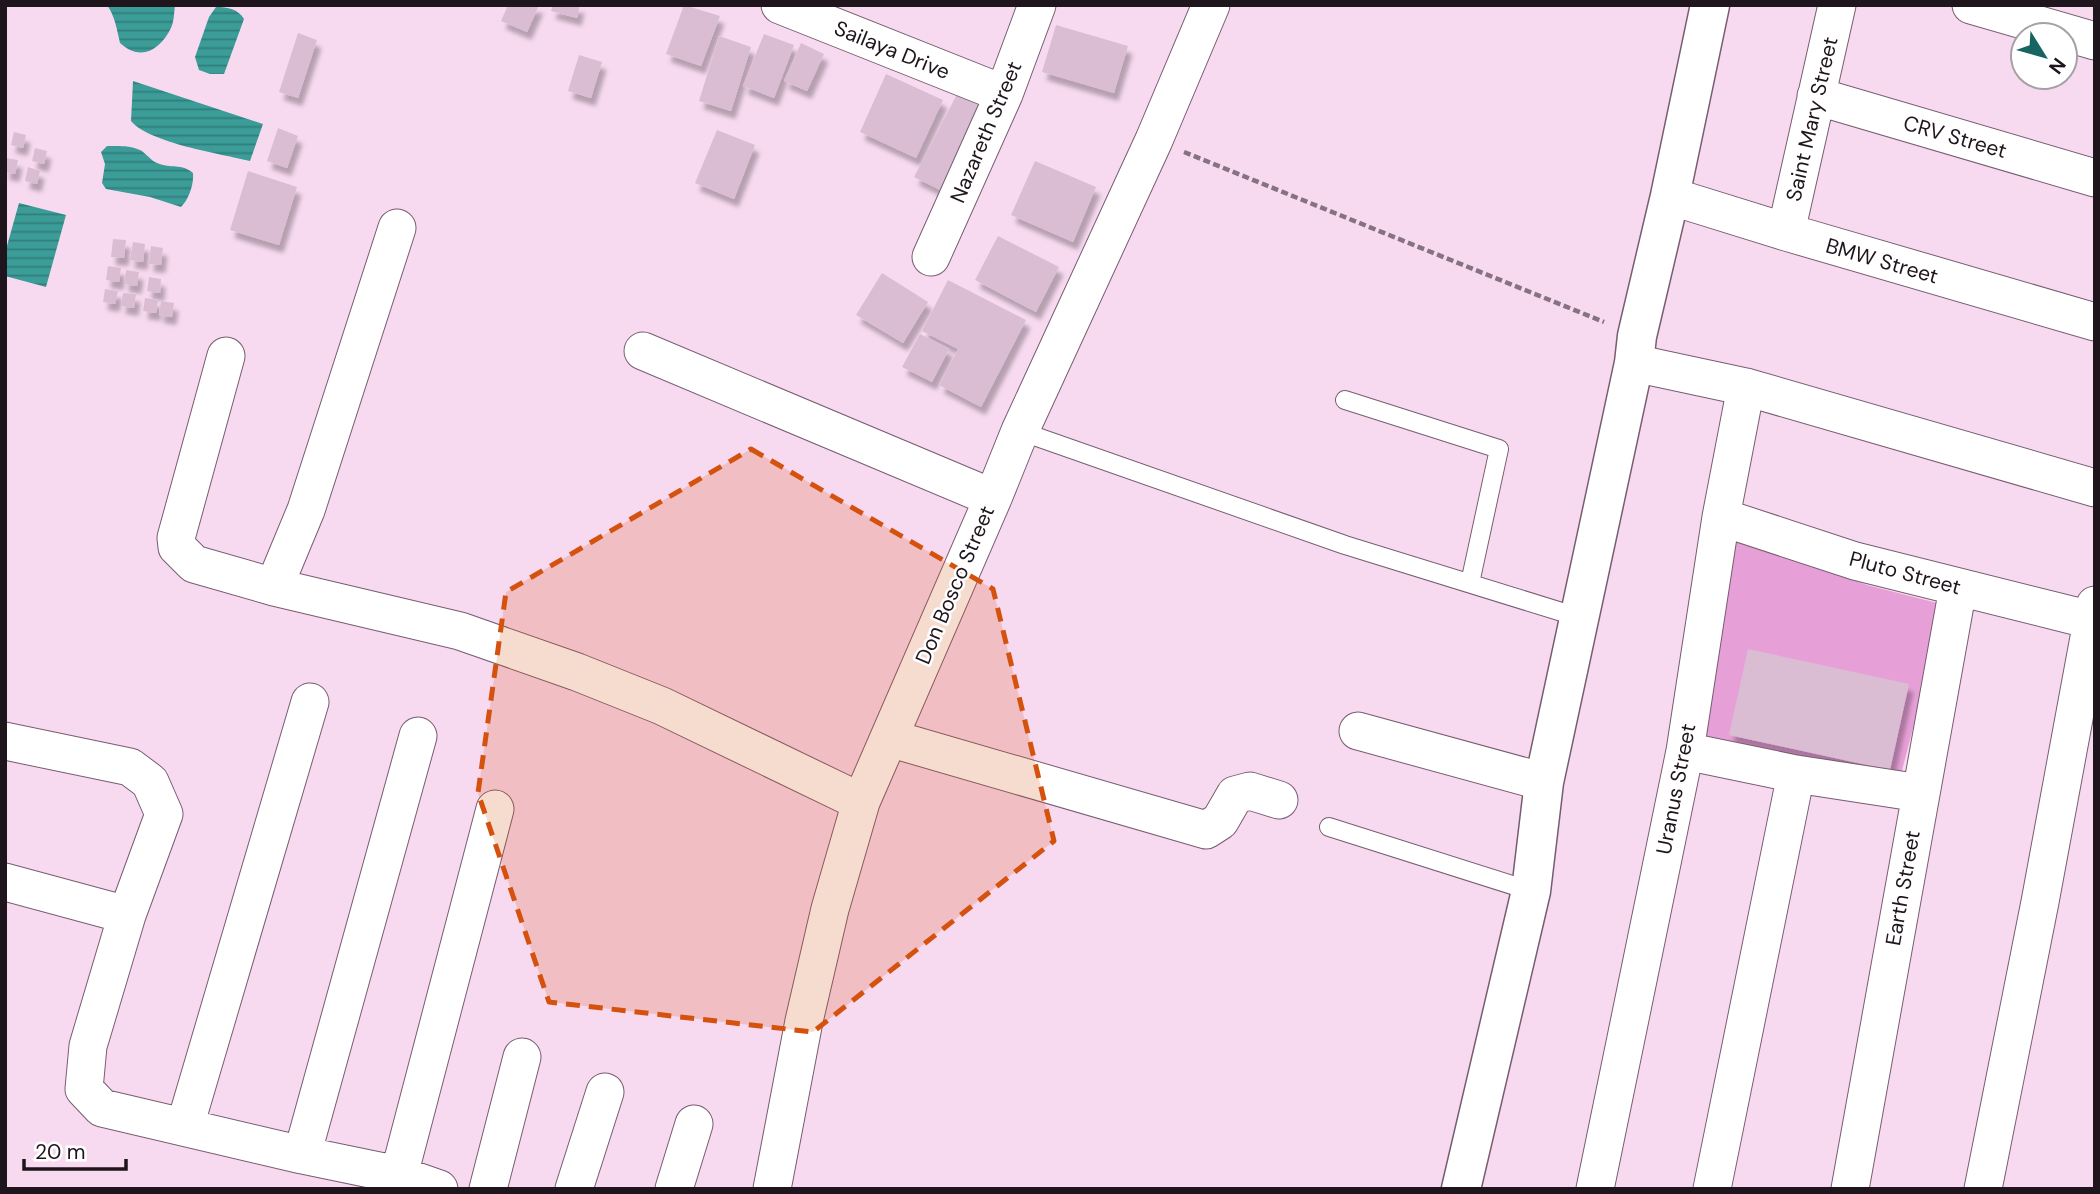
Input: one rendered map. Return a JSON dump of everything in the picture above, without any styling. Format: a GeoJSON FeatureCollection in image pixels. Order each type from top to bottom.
{"type":"FeatureCollection","features":[{"type":"Feature","properties":{"kind":"street","name":"Sailaya Drive"},"geometry":{"type":"LineString","coordinates":[[780,5],[1004,94]]}},
{"type":"Feature","properties":{"kind":"street","name":"Nazareth Street"},"geometry":{"type":"LineString","coordinates":[[932,257],[1004,94],[1037,5]]}},
{"type":"Feature","properties":{"kind":"street","name":"Don Bosco Street"},"geometry":{"type":"LineString","coordinates":[[772,1189],[804,1021],[827,922],[862,802],[1020,431],[1154,140],[1211,5]]}},
{"type":"Feature","properties":{"kind":"street"},"geometry":{"type":"LineString","coordinates":[[1461,1189],[1531,891],[1544,782],[1710,5]]}},
{"type":"Feature","properties":{"kind":"street","name":"Saint Mary Street"},"geometry":{"type":"LineString","coordinates":[[1786,233],[1838,5]]}},
{"type":"Feature","properties":{"kind":"street"},"geometry":{"type":"LineString","coordinates":[[1972,5],[2095,41]]}},
{"type":"Feature","properties":{"kind":"street","name":"CRV Street"},"geometry":{"type":"LineString","coordinates":[[1816,96],[2095,178]]}},
{"type":"Feature","properties":{"kind":"street","name":"BMW Street"},"geometry":{"type":"LineString","coordinates":[[1670,196],[1786,233],[2095,323]]}},
{"type":"Feature","properties":{"kind":"street"},"geometry":{"type":"LineString","coordinates":[[274,587],[306,510],[397,228]]}},
{"type":"Feature","properties":{"kind":"street"},"geometry":{"type":"LineString","coordinates":[[1636,349],[1746,387],[2095,488]]}},
{"type":"Feature","properties":{"kind":"street"},"geometry":{"type":"LineString","coordinates":[[643,351],[993,498]]}},
{"type":"Feature","properties":{"kind":"street"},"geometry":{"type":"LineString","coordinates":[[226,356],[176,538],[177,547],[194,564],[274,587],[460,631],[662,706],[862,802]]}},
{"type":"Feature","properties":{"kind":"street","name":"Uranus Street"},"geometry":{"type":"LineString","coordinates":[[1595,1189],[1685,751],[1721,517],[1746,387]]}},
{"type":"Feature","properties":{"kind":"street","name":"Pluto Street"},"geometry":{"type":"LineString","coordinates":[[1721,517],[1855,561],[1958,588],[2093,612]]}},
{"type":"Feature","properties":{"kind":"street","name":"Earth Street"},"geometry":{"type":"LineString","coordinates":[[1850,1189],[1958,588]]}},
{"type":"Feature","properties":{"kind":"street"},"geometry":{"type":"LineString","coordinates":[[1983,1189],[2040,902],[2093,612]]}},
{"type":"Feature","properties":{"kind":"street"},"geometry":{"type":"LineString","coordinates":[[185,1126],[310,702]]}},
{"type":"Feature","properties":{"kind":"street"},"geometry":{"type":"LineString","coordinates":[[1358,732],[1544,782]]}},
{"type":"Feature","properties":{"kind":"street"},"geometry":{"type":"LineString","coordinates":[[302,1155],[418,736]]}},
{"type":"Feature","properties":{"kind":"street"},"geometry":{"type":"LineString","coordinates":[[889,738],[1206,830],[1220,821],[1235,795],[1250,791],[1279,800]]}},
{"type":"Feature","properties":{"kind":"street"},"geometry":{"type":"LineString","coordinates":[[5,741],[130,767],[150,782],[164,814],[127,915],[88,1046],[84,1089],[102,1108],[399,1175],[439,1189]]}},
{"type":"Feature","properties":{"kind":"street"},"geometry":{"type":"LineString","coordinates":[[1685,751],[1796,774],[1920,793]]}},
{"type":"Feature","properties":{"kind":"street"},"geometry":{"type":"LineString","coordinates":[[1712,1189],[1796,774]]}},
{"type":"Feature","properties":{"kind":"street"},"geometry":{"type":"LineString","coordinates":[[399,1175],[495,809]]}},
{"type":"Feature","properties":{"kind":"street"},"geometry":{"type":"LineString","coordinates":[[5,882],[127,915]]}},
{"type":"Feature","properties":{"kind":"street"},"geometry":{"type":"LineString","coordinates":[[488,1189],[522,1057]]}},
{"type":"Feature","properties":{"kind":"street"},"geometry":{"type":"LineString","coordinates":[[574,1189],[605,1092]]}},
{"type":"Feature","properties":{"kind":"street"},"geometry":{"type":"LineString","coordinates":[[674,1189],[694,1124]]}},
{"type":"Feature","properties":{"kind":"lane"},"geometry":{"type":"LineString","coordinates":[[1345,400],[1499,449],[1470,583]]}},
{"type":"Feature","properties":{"kind":"lane"},"geometry":{"type":"LineString","coordinates":[[1020,431],[1345,545],[1578,617]]}},
{"type":"Feature","properties":{"kind":"lane"},"geometry":{"type":"LineString","coordinates":[[1329,827],[1531,891]]}},
{"type":"Feature","properties":{"kind":"path"},"geometry":{"type":"LineString","coordinates":[[1154,140],[1636,349]]}},
{"type":"Feature","properties":{"kind":"highlighted area"},"geometry":{"type":"Polygon","coordinates":[[[751,449],[993,589],[1054,841],[813,1032],[549,1002],[478,793],[506,592],[751,449]]]}},
{"type":"Feature","properties":{"kind":"shaded area"},"geometry":{"type":"Polygon","coordinates":[[[107,5],[175,5],[172,26],[156,47],[149,51],[135,52],[120,43],[114,18],[107,5]]]}},
{"type":"Feature","properties":{"kind":"shaded area"},"geometry":{"type":"Polygon","coordinates":[[[216,7],[232,9],[244,19],[224,74],[210,74],[199,70],[195,57],[209,17],[216,7]]]}},
{"type":"Feature","properties":{"kind":"shaded area"},"geometry":{"type":"Polygon","coordinates":[[[133,81],[263,124],[250,161],[169,141],[140,129],[131,121],[133,81]]]}},
{"type":"Feature","properties":{"kind":"shaded area"},"geometry":{"type":"Polygon","coordinates":[[[107,146],[136,148],[157,163],[185,168],[193,173],[193,182],[184,204],[181,207],[150,197],[106,189],[102,183],[105,164],[101,152],[107,146]]]}},
{"type":"Feature","properties":{"kind":"shaded area"},"geometry":{"type":"Polygon","coordinates":[[[19,203],[66,215],[46,287],[5,276],[5,253],[19,203]]]}},
{"type":"Feature","properties":{"kind":"shaded area"},"geometry":{"type":"Polygon","coordinates":[[[1732,534],[1867,585],[1945,605],[1898,786],[1692,739],[1732,534]]]}},
{"type":"Feature","properties":{"kind":"building"},"geometry":{"type":"Polygon","coordinates":[[[508,5],[539,5],[527,32],[501,21],[508,5]]]}},
{"type":"Feature","properties":{"kind":"building"},"geometry":{"type":"Polygon","coordinates":[[[553,5],[580,5],[577,18],[551,11],[553,5]]]}},
{"type":"Feature","properties":{"kind":"building"},"geometry":{"type":"Polygon","coordinates":[[[684,5],[720,16],[701,66],[666,54],[684,5]]]}},
{"type":"Feature","properties":{"kind":"building"},"geometry":{"type":"Polygon","coordinates":[[[1056,25],[1128,46],[1114,93],[1042,72],[1056,25]]]}},
{"type":"Feature","properties":{"kind":"building"},"geometry":{"type":"Polygon","coordinates":[[[298,33],[317,40],[298,98],[279,92],[298,33]]]}},
{"type":"Feature","properties":{"kind":"building"},"geometry":{"type":"Polygon","coordinates":[[[764,34],[794,45],[774,98],[743,86],[764,34]]]}},
{"type":"Feature","properties":{"kind":"building"},"geometry":{"type":"Polygon","coordinates":[[[719,36],[751,47],[731,111],[699,101],[719,36]]]}},
{"type":"Feature","properties":{"kind":"building"},"geometry":{"type":"Polygon","coordinates":[[[801,43],[824,54],[807,91],[784,81],[801,43]]]}},
{"type":"Feature","properties":{"kind":"building"},"geometry":{"type":"Polygon","coordinates":[[[579,55],[602,62],[591,98],[568,91],[579,55]]]}},
{"type":"Feature","properties":{"kind":"building"},"geometry":{"type":"Polygon","coordinates":[[[886,74],[943,100],[916,158],[860,132],[886,74]]]}},
{"type":"Feature","properties":{"kind":"building"},"geometry":{"type":"Polygon","coordinates":[[[957,94],[988,110],[946,193],[914,177],[957,94]]]}},
{"type":"Feature","properties":{"kind":"building"},"geometry":{"type":"Polygon","coordinates":[[[278,128],[298,136],[287,168],[267,161],[278,128]]]}},
{"type":"Feature","properties":{"kind":"building"},"geometry":{"type":"Polygon","coordinates":[[[717,130],[755,145],[734,199],[695,183],[717,130]]]}},
{"type":"Feature","properties":{"kind":"building"},"geometry":{"type":"Polygon","coordinates":[[[14,132],[26,135],[23,148],[11,145],[14,132]]]}},
{"type":"Feature","properties":{"kind":"building"},"geometry":{"type":"Polygon","coordinates":[[[35,148],[47,151],[44,164],[32,161],[35,148]]]}},
{"type":"Feature","properties":{"kind":"building"},"geometry":{"type":"Polygon","coordinates":[[[6,158],[18,160],[15,174],[5,172],[6,158]]]}},
{"type":"Feature","properties":{"kind":"building"},"geometry":{"type":"Polygon","coordinates":[[[1035,161],[1096,187],[1073,242],[1011,215],[1035,161]]]}},
{"type":"Feature","properties":{"kind":"building"},"geometry":{"type":"Polygon","coordinates":[[[28,167],[40,171],[37,184],[25,181],[28,167]]]}},
{"type":"Feature","properties":{"kind":"building"},"geometry":{"type":"Polygon","coordinates":[[[248,171],[297,187],[279,245],[230,230],[248,171]]]}},
{"type":"Feature","properties":{"kind":"building"},"geometry":{"type":"Polygon","coordinates":[[[998,236],[1059,267],[1036,312],[975,280],[998,236]]]}},
{"type":"Feature","properties":{"kind":"building"},"geometry":{"type":"Polygon","coordinates":[[[113,239],[126,240],[124,258],[111,257],[113,239]]]}},
{"type":"Feature","properties":{"kind":"building"},"geometry":{"type":"Polygon","coordinates":[[[133,242],[145,244],[143,262],[130,260],[133,242]]]}},
{"type":"Feature","properties":{"kind":"building"},"geometry":{"type":"Polygon","coordinates":[[[151,246],[163,248],[161,265],[149,264],[151,246]]]}},
{"type":"Feature","properties":{"kind":"building"},"geometry":{"type":"Polygon","coordinates":[[[108,266],[121,268],[119,282],[106,280],[108,266]]]}},
{"type":"Feature","properties":{"kind":"building"},"geometry":{"type":"Polygon","coordinates":[[[126,270],[139,272],[137,286],[124,284],[126,270]]]}},
{"type":"Feature","properties":{"kind":"building"},"geometry":{"type":"Polygon","coordinates":[[[882,273],[928,302],[903,343],[856,315],[882,273]]]}},
{"type":"Feature","properties":{"kind":"building"},"geometry":{"type":"Polygon","coordinates":[[[149,277],[161,279],[160,293],[147,291],[149,277]]]}},
{"type":"Feature","properties":{"kind":"building"},"geometry":{"type":"Polygon","coordinates":[[[948,280],[1026,320],[981,407],[939,385],[958,349],[922,331],[948,280]]]}},
{"type":"Feature","properties":{"kind":"building"},"geometry":{"type":"Polygon","coordinates":[[[105,289],[118,291],[115,304],[103,302],[105,289]]]}},
{"type":"Feature","properties":{"kind":"building"},"geometry":{"type":"Polygon","coordinates":[[[123,293],[136,294],[134,308],[121,306],[123,293]]]}},
{"type":"Feature","properties":{"kind":"building"},"geometry":{"type":"Polygon","coordinates":[[[145,298],[158,300],[156,313],[143,311],[145,298]]]}},
{"type":"Feature","properties":{"kind":"building"},"geometry":{"type":"Polygon","coordinates":[[[161,301],[174,303],[172,317],[159,315],[161,301]]]}},
{"type":"Feature","properties":{"kind":"building"},"geometry":{"type":"Polygon","coordinates":[[[920,334],[949,349],[932,382],[902,367],[920,334]]]}},
{"type":"Feature","properties":{"kind":"building"},"geometry":{"type":"Polygon","coordinates":[[[1748,649],[1909,684],[1890,770],[1729,735],[1748,649]]]}}]}
